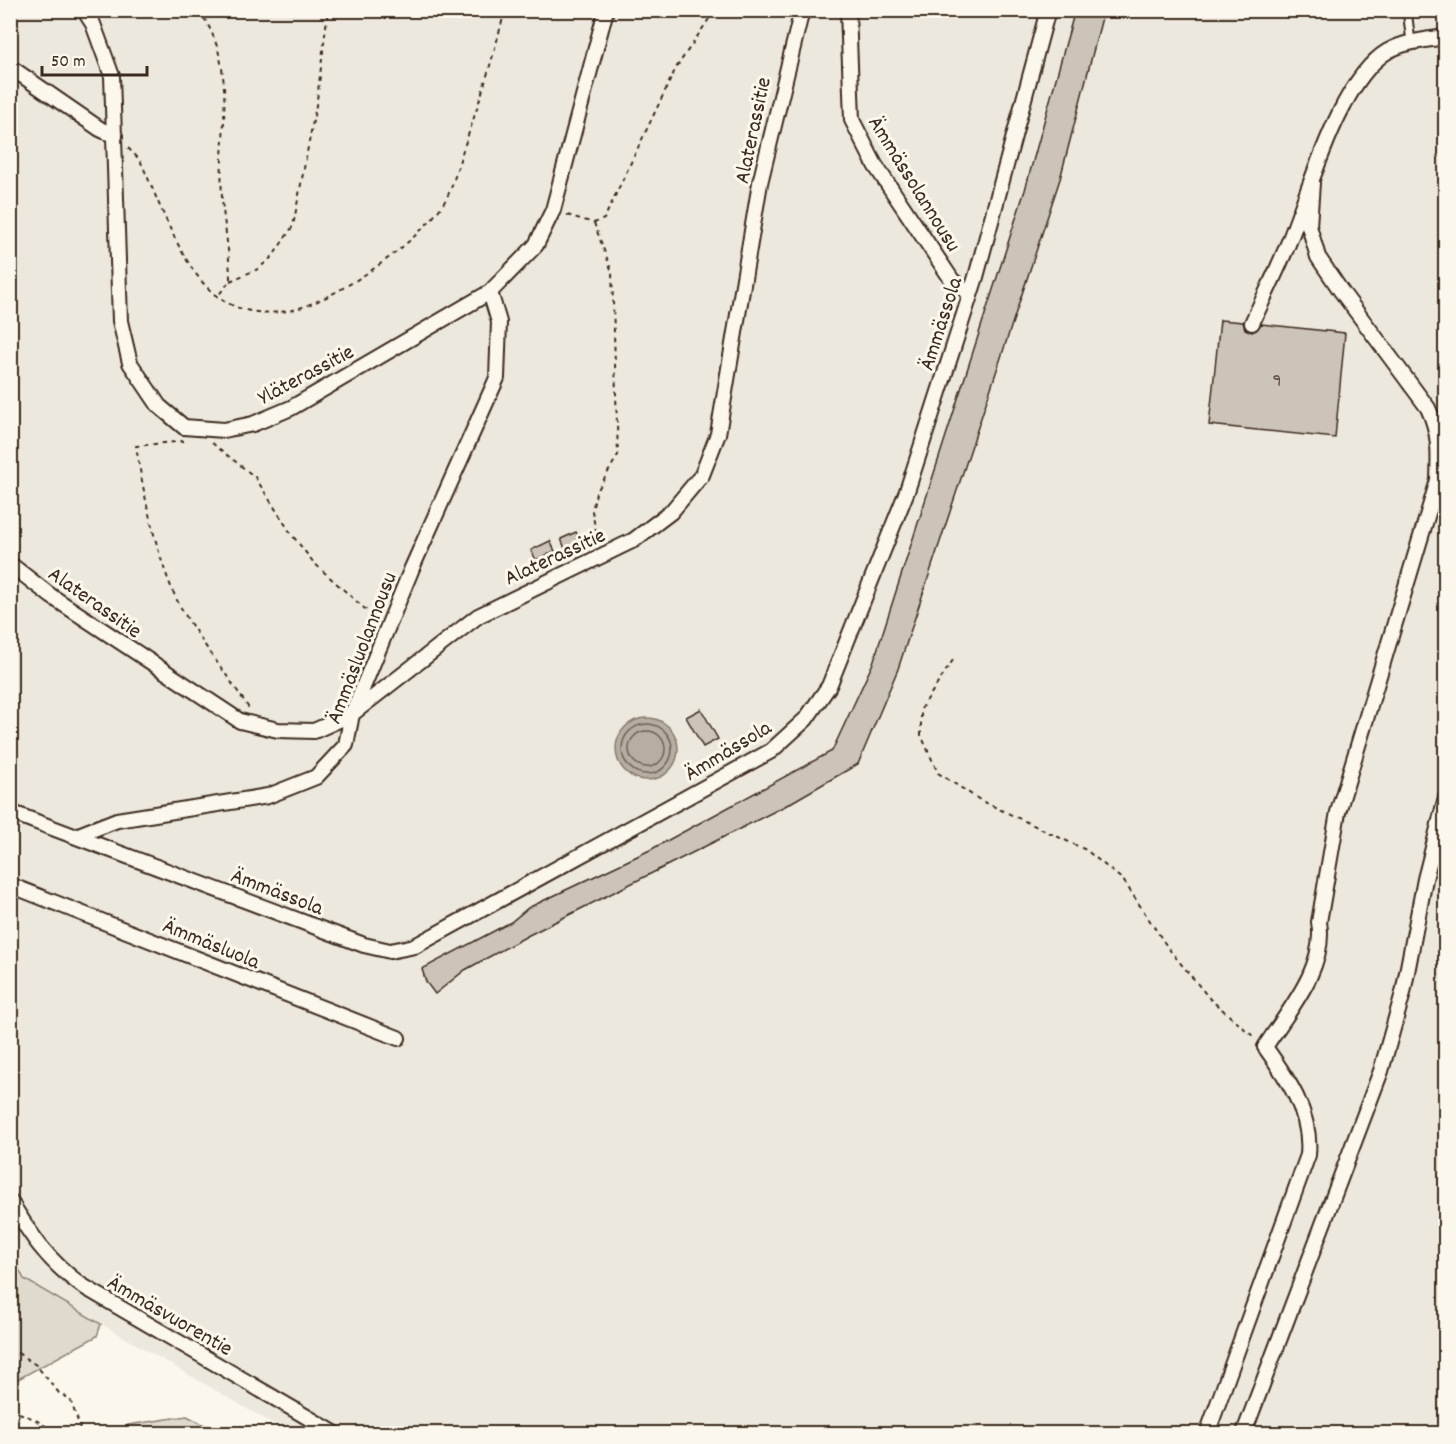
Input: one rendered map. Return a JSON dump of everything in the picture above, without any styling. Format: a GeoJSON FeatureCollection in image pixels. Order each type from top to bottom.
{"type":"FeatureCollection","features":[{"type":"Feature","properties":{"kind":"street","name":"Yläterassitie"},"geometry":{"type":"LineString","coordinates":[[84,10],[93,24],[112,76],[120,321],[130,363],[159,406],[184,427],[199,430],[224,430],[253,424],[291,408],[490,292],[536,245],[553,210],[606,10]]}},
{"type":"Feature","properties":{"kind":"street","name":"Alaterassitie"},"geometry":{"type":"LineString","coordinates":[[10,564],[51,596],[240,721],[278,730],[314,731],[352,714],[478,616],[634,540],[671,512],[702,475],[718,434],[759,183],[802,10]]}},
{"type":"Feature","properties":{"kind":"street","name":"Ämmässolannousu"},"geometry":{"type":"LineString","coordinates":[[848,10],[852,120],[875,165],[952,280],[970,294]]}},
{"type":"Feature","properties":{"kind":"street","name":"Ämmässola"},"geometry":{"type":"LineString","coordinates":[[10,812],[364,945],[390,951],[415,946],[771,752],[806,720],[829,686],[907,491],[970,294],[1048,10]]}},
{"type":"Feature","properties":{"kind":"street"},"geometry":{"type":"LineString","coordinates":[[1252,323],[1312,183],[1340,107],[1362,73],[1387,51],[1411,42],[1446,37]]}},
{"type":"Feature","properties":{"kind":"street"},"geometry":{"type":"LineString","coordinates":[[10,67],[100,129],[115,135]]}},
{"type":"Feature","properties":{"kind":"street"},"geometry":{"type":"LineString","coordinates":[[1207,1434],[1308,1155],[1309,1130],[1305,1117],[1282,1072],[1265,1047],[1318,958],[1322,938],[1320,922],[1338,812],[1438,480],[1437,426],[1428,408],[1318,257],[1309,226],[1312,183]]}},
{"type":"Feature","properties":{"kind":"street","name":"Ämmäsluolannousu"},"geometry":{"type":"LineString","coordinates":[[76,836],[129,818],[268,796],[316,777],[346,745],[352,714],[387,628],[497,378],[499,322],[490,292]]}},
{"type":"Feature","properties":{"kind":"street"},"geometry":{"type":"LineString","coordinates":[[1245,1430],[1381,1071],[1403,993],[1425,879],[1446,797]]}},
{"type":"Feature","properties":{"kind":"street","name":"Ämmäsluola"},"geometry":{"type":"LineString","coordinates":[[10,885],[398,1038]]}},
{"type":"Feature","properties":{"kind":"street","name":"Ämmäsvuorentie"},"geometry":{"type":"LineString","coordinates":[[10,1201],[34,1241],[55,1266],[81,1285],[336,1434]]}},
{"type":"Feature","properties":{"kind":"lane"},"geometry":{"type":"LineString","coordinates":[[1407,10],[1411,42]]}},
{"type":"Feature","properties":{"kind":"path"},"geometry":{"type":"LineString","coordinates":[[198,10],[208,23],[220,54],[225,79],[222,199],[230,281]]}},
{"type":"Feature","properties":{"kind":"path"},"geometry":{"type":"LineString","coordinates":[[217,297],[230,281],[258,269],[273,256],[293,226],[317,100],[328,10]]}},
{"type":"Feature","properties":{"kind":"path"},"geometry":{"type":"LineString","coordinates":[[115,135],[140,160],[198,278],[217,297],[241,310],[267,313],[289,311],[353,283],[422,232],[447,198],[486,83],[505,10]]}},
{"type":"Feature","properties":{"kind":"path"},"geometry":{"type":"LineString","coordinates":[[553,210],[594,223],[604,219],[676,68],[715,10]]}},
{"type":"Feature","properties":{"kind":"path"},"geometry":{"type":"LineString","coordinates":[[594,223],[612,272],[618,455],[596,493],[592,511],[601,557]]}},
{"type":"Feature","properties":{"kind":"path"},"geometry":{"type":"LineString","coordinates":[[199,430],[220,453],[246,468],[255,477],[292,536],[314,563],[387,628]]}},
{"type":"Feature","properties":{"kind":"path"},"geometry":{"type":"LineString","coordinates":[[184,441],[136,446],[142,487],[161,555],[180,606],[261,726]]}},
{"type":"Feature","properties":{"kind":"path"},"geometry":{"type":"LineString","coordinates":[[953,660],[921,709],[921,735],[938,773],[980,800],[1086,850],[1123,880],[1168,948],[1210,999],[1265,1047]]}},
{"type":"Feature","properties":{"kind":"path"},"geometry":{"type":"LineString","coordinates":[[10,1348],[36,1365],[59,1393],[70,1399],[80,1427],[76,1434]]}},
{"type":"Feature","properties":{"kind":"path"},"geometry":{"type":"LineString","coordinates":[[10,1411],[44,1424],[56,1434]]}},
{"type":"Feature","properties":{"kind":"shaded area"},"geometry":{"type":"Polygon","coordinates":[[[11,11],[1445,11],[1445,1433],[289,1433],[24,1279],[11,1251],[11,11]]]}},
{"type":"Feature","properties":{"kind":"shaded area"},"geometry":{"type":"Polygon","coordinates":[[[10,1251],[24,1279],[101,1324],[97,1336],[11,1383],[10,1251]]]}},
{"type":"Feature","properties":{"kind":"shaded area"},"geometry":{"type":"Polygon","coordinates":[[[187,1416],[220,1433],[125,1433],[128,1425],[187,1416]]]}},
{"type":"Feature","properties":{"kind":"water"},"geometry":{"type":"Polygon","coordinates":[[[641,718],[653,718],[669,727],[676,737],[678,749],[676,761],[669,771],[653,780],[641,780],[630,775],[621,766],[616,755],[616,743],[621,732],[630,723],[641,718]]]}},
{"type":"Feature","properties":{"kind":"building"},"geometry":{"type":"Polygon","coordinates":[[[1075,10],[1104,10],[1060,179],[898,669],[858,764],[785,806],[529,935],[465,970],[435,994],[426,982],[422,969],[511,922],[528,908],[650,850],[832,751],[873,663],[1025,190],[1075,10]]]}},
{"type":"Feature","properties":{"kind":"building"},"geometry":{"type":"Polygon","coordinates":[[[1220,320],[1243,322],[1245,329],[1252,332],[1261,324],[1345,333],[1335,438],[1209,425],[1220,320]]]}},
{"type":"Feature","properties":{"kind":"building"},"geometry":{"type":"Polygon","coordinates":[[[576,532],[582,544],[566,551],[561,539],[576,532]]]}},
{"type":"Feature","properties":{"kind":"building"},"geometry":{"type":"Polygon","coordinates":[[[550,541],[555,551],[536,560],[531,550],[550,541]]]}},
{"type":"Feature","properties":{"kind":"building"},"geometry":{"type":"Polygon","coordinates":[[[701,709],[718,739],[703,747],[686,717],[701,709]]]}}]}
